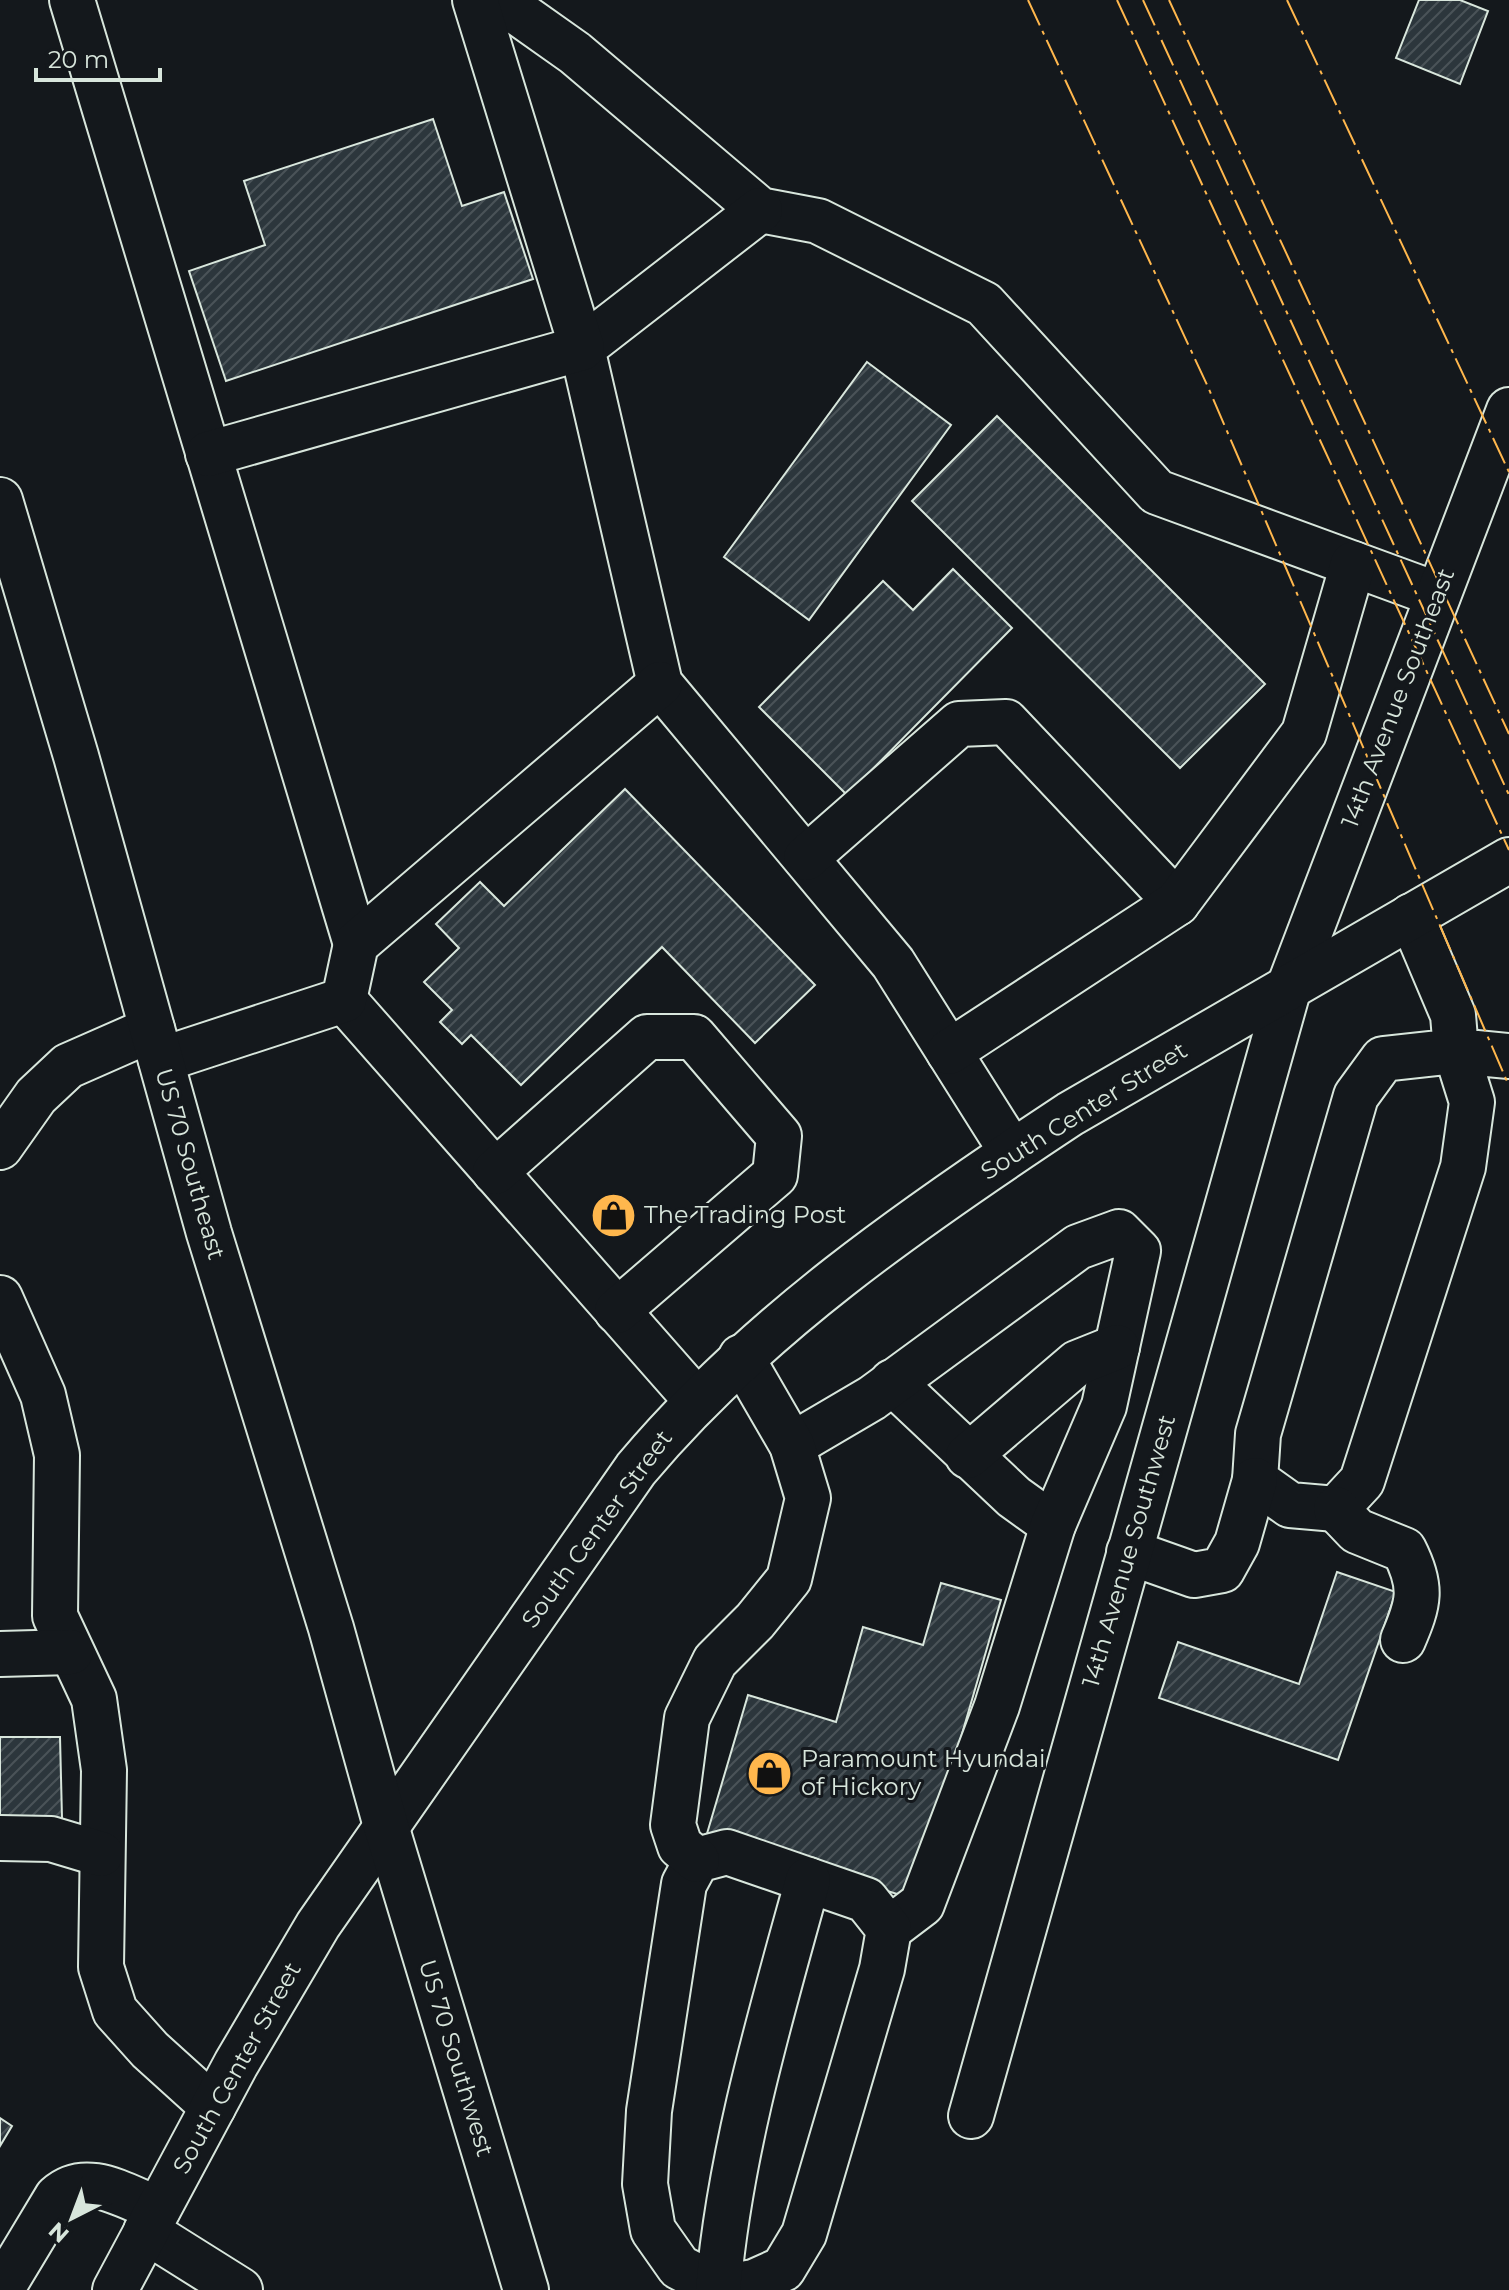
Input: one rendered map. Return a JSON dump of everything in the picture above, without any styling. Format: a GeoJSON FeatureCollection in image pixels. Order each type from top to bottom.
{"type":"FeatureCollection","features":[{"type":"Feature","properties":{"kind":"street"},"geometry":{"type":"LineString","coordinates":[[72,0],[356,944],[344,1000]]}},
{"type":"Feature","properties":{"kind":"street"},"geometry":{"type":"LineString","coordinates":[[475,0],[582,348],[660,684],[893,963],[1012,1152]]}},
{"type":"Feature","properties":{"kind":"street"},"geometry":{"type":"LineString","coordinates":[[500,0],[575,53],[760,210],[818,221],[984,304],[1157,492],[1438,595]]}},
{"type":"Feature","properties":{"kind":"street"},"geometry":{"type":"LineString","coordinates":[[208,454],[582,348],[760,210]]}},
{"type":"Feature","properties":{"kind":"street","name":"14th Avenue Southeast"},"geometry":{"type":"LineString","coordinates":[[1289,987],[1509,410]]}},
{"type":"Feature","properties":{"kind":"street","name":"US 70 Southeast"},"geometry":{"type":"LineString","coordinates":[[0,500],[209,1233],[331,1628],[386,1826]]}},
{"type":"Feature","properties":{"kind":"street"},"geometry":{"type":"LineString","coordinates":[[949,1052],[1177,903],[1304,733],[1353,564]]}},
{"type":"Feature","properties":{"kind":"street"},"geometry":{"type":"LineString","coordinates":[[356,944],[660,684]]}},
{"type":"Feature","properties":{"kind":"street"},"geometry":{"type":"LineString","coordinates":[[806,858],[959,724],[1006,722],[1177,903]]}},
{"type":"Feature","properties":{"kind":"street","name":"South Center Street"},"geometry":{"type":"LineString","coordinates":[[115,2290],[213,2107],[318,1925],[636,1469],[697,1401],[741,1357],[871,1253],[1012,1152],[1070,1114],[1509,860]]}},
{"type":"Feature","properties":{"kind":"street"},"geometry":{"type":"LineString","coordinates":[[1336,1509],[1362,1481],[1463,1167],[1472,1102],[1456,1051],[1453,1015],[1411,916]]}},
{"type":"Feature","properties":{"kind":"street","name":"14th Avenue Southwest"},"geometry":{"type":"LineString","coordinates":[[971,2116],[1289,987]]}},
{"type":"Feature","properties":{"kind":"street"},"geometry":{"type":"LineString","coordinates":[[0,1147],[18,1097],[68,1066],[344,1000]]}},
{"type":"Feature","properties":{"kind":"street"},"geometry":{"type":"LineString","coordinates":[[344,1000],[697,1401]]}},
{"type":"Feature","properties":{"kind":"street"},"geometry":{"type":"LineString","coordinates":[[495,1172],[647,1037],[694,1037],[779,1136],[775,1175],[617,1311]]}},
{"type":"Feature","properties":{"kind":"street"},"geometry":{"type":"LineString","coordinates":[[1129,1552],[1194,1575],[1222,1570],[1237,1543],[1255,1480],[1258,1434],[1356,1096],[1383,1059],[1456,1051],[1509,1056]]}},
{"type":"Feature","properties":{"kind":"street"},"geometry":{"type":"LineString","coordinates":[[792,1445],[872,1398],[1078,1247],[1119,1232],[1138,1251],[1104,1406],[1053,1525],[997,1706],[922,1904],[889,1929],[882,1969],[804,2234],[783,2269],[754,2282],[718,2289],[679,2267],[653,2230],[645,2184],[649,2111],[684,1884],[697,1860],[727,1852],[866,1900],[889,1929]]}},
{"type":"Feature","properties":{"kind":"street"},"geometry":{"type":"LineString","coordinates":[[0,1298],[11,1360],[43,1395],[57,1455],[55,1616],[94,1699],[104,1770],[101,1967],[115,2011],[150,2050],[213,2107]]}},
{"type":"Feature","properties":{"kind":"street"},"geometry":{"type":"LineString","coordinates":[[968,1456],[1077,1363],[1117,1347]]}},
{"type":"Feature","properties":{"kind":"street"},"geometry":{"type":"LineString","coordinates":[[697,1860],[680,1846],[673,1825],[687,1718],[715,1661],[755,1621],[789,1579],[808,1498],[792,1445],[741,1357]]}},
{"type":"Feature","properties":{"kind":"street"},"geometry":{"type":"LineString","coordinates":[[892,1382],[968,1456],[1053,1525]]}},
{"type":"Feature","properties":{"kind":"street"},"geometry":{"type":"LineString","coordinates":[[1255,1480],[1290,1505],[1336,1509],[1357,1531],[1404,1550],[1415,1570],[1419,1604],[1403,1640]]}},
{"type":"Feature","properties":{"kind":"street"},"geometry":{"type":"LineString","coordinates":[[0,1654],[71,1652]]}},
{"type":"Feature","properties":{"kind":"street","name":"US 70 Southwest"},"geometry":{"type":"LineString","coordinates":[[386,1826],[526,2290]]}},
{"type":"Feature","properties":{"kind":"street"},"geometry":{"type":"LineString","coordinates":[[0,1838],[51,1839],[101,1854]]}},
{"type":"Feature","properties":{"kind":"street"},"geometry":{"type":"LineString","coordinates":[[0,1859],[65,1860],[101,1854]]}},
{"type":"Feature","properties":{"kind":"street"},"geometry":{"type":"LineString","coordinates":[[718,2289],[726,2208],[768,2024],[808,1880]]}},
{"type":"Feature","properties":{"kind":"street"},"geometry":{"type":"LineString","coordinates":[[1,2290],[57,2197],[68,2187],[88,2183],[152,2220],[225,2286]]}},
{"type":"Feature","properties":{"kind":"building"},"geometry":{"type":"Polygon","coordinates":[[[1419,0],[1460,0],[1488,11],[1460,84],[1396,58],[1419,0]]]}},
{"type":"Feature","properties":{"kind":"building"},"geometry":{"type":"Polygon","coordinates":[[[433,119],[462,206],[504,192],[533,279],[226,381],[189,271],[265,245],[244,181],[433,119]]]}},
{"type":"Feature","properties":{"kind":"building"},"geometry":{"type":"Polygon","coordinates":[[[867,362],[951,425],[809,620],[724,557],[867,362]]]}},
{"type":"Feature","properties":{"kind":"building"},"geometry":{"type":"Polygon","coordinates":[[[997,416],[1265,684],[1180,768],[912,501],[997,416]]]}},
{"type":"Feature","properties":{"kind":"building"},"geometry":{"type":"Polygon","coordinates":[[[953,569],[1012,628],[847,795],[759,707],[883,581],[913,610],[953,569]]]}},
{"type":"Feature","properties":{"kind":"building"},"geometry":{"type":"Polygon","coordinates":[[[625,789],[815,985],[755,1043],[662,947],[521,1085],[471,1035],[462,1044],[440,1022],[452,1010],[424,982],[459,948],[436,924],[480,882],[504,906],[625,789]]]}},
{"type":"Feature","properties":{"kind":"building"},"geometry":{"type":"Polygon","coordinates":[[[1337,1572],[1396,1592],[1338,1760],[1159,1698],[1178,1642],[1299,1684],[1337,1572]]]}},
{"type":"Feature","properties":{"kind":"building"},"geometry":{"type":"Polygon","coordinates":[[[941,1583],[1001,1600],[914,1899],[706,1837],[748,1695],[836,1722],[863,1627],[923,1645],[941,1583]]]}},
{"type":"Feature","properties":{"kind":"building"},"geometry":{"type":"Polygon","coordinates":[[[0,1737],[60,1737],[62,1818],[6,1819],[0,1829],[0,1737]]]}},
{"type":"Feature","properties":{"kind":"building"},"geometry":{"type":"Polygon","coordinates":[[[0,2118],[12,2126],[0,2146],[0,2118]]]}},
{"type":"Feature","properties":{"kind":"power"},"geometry":{"type":"LineString","coordinates":[[1028,0],[1208,387],[1509,1086]]}},
{"type":"Feature","properties":{"kind":"power"},"geometry":{"type":"LineString","coordinates":[[1117,0],[1509,850]]}},
{"type":"Feature","properties":{"kind":"power"},"geometry":{"type":"LineString","coordinates":[[1143,0],[1509,795]]}},
{"type":"Feature","properties":{"kind":"power"},"geometry":{"type":"LineString","coordinates":[[1169,0],[1509,734]]}},
{"type":"Feature","properties":{"kind":"power"},"geometry":{"type":"LineString","coordinates":[[1287,0],[1509,472]]}},
{"type":"Feature","properties":{"kind":"place","name":"The Trading Post"},"geometry":{"type":"Point","coordinates":[613,1215]}},
{"type":"Feature","properties":{"kind":"place","name":"Paramount Hyundai of Hickory"},"geometry":{"type":"Point","coordinates":[770,1773]}}]}
